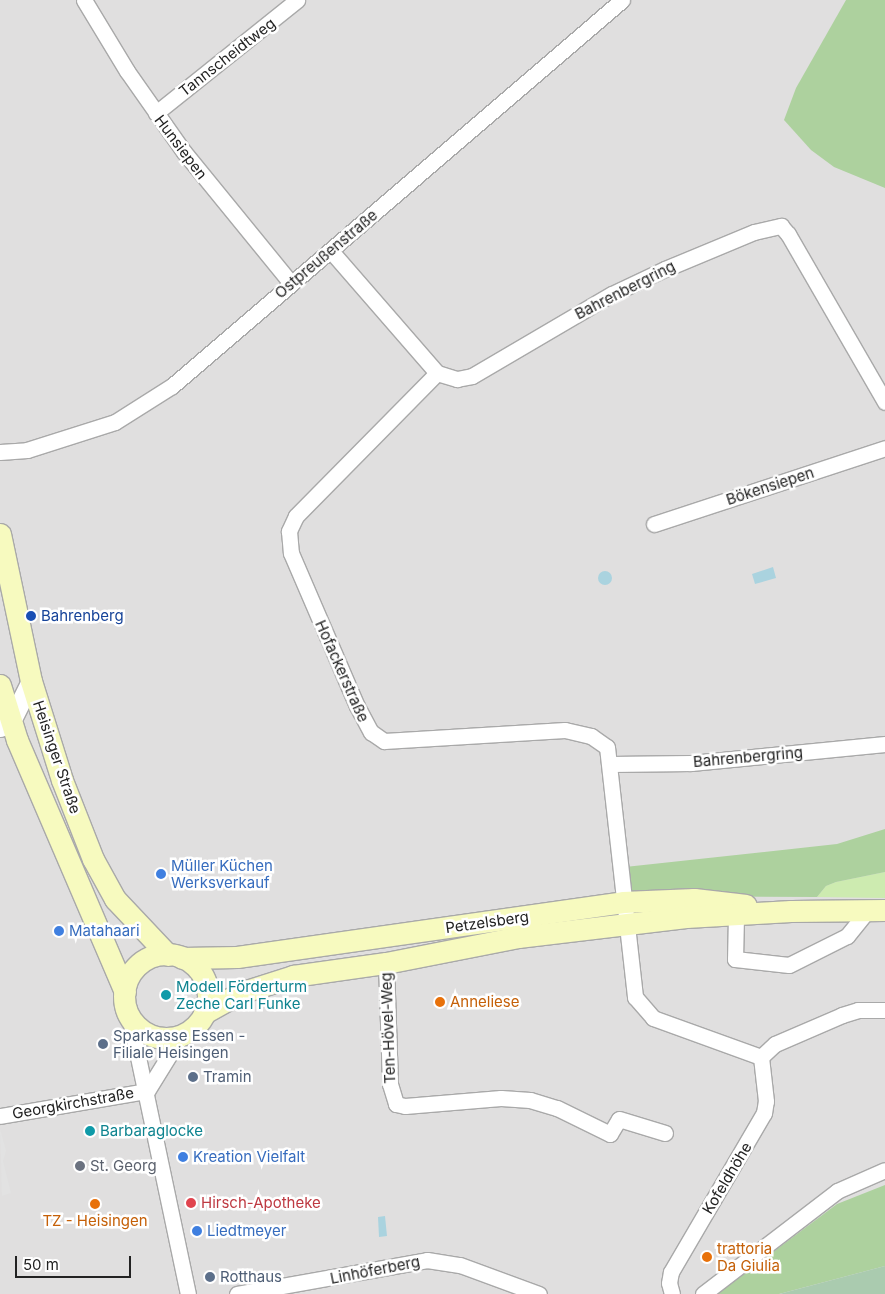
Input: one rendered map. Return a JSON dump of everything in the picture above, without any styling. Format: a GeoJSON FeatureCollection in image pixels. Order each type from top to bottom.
{"type":"FeatureCollection","features":[{"type":"Feature","properties":{"kind":"main road","name":"Heisinger Straße"},"geometry":{"type":"LineString","coordinates":[[0,534],[31,681],[40,713],[76,815],[103,879],[126,913],[175,956],[196,967],[205,981],[208,997],[204,1013]]}},
{"type":"Feature","properties":{"kind":"main road","name":"Heisinger Straße"},"geometry":{"type":"LineString","coordinates":[[0,688],[6,724],[125,992]]}},
{"type":"Feature","properties":{"kind":"main road","name":"Petzelsberg"},"geometry":{"type":"LineString","coordinates":[[204,1013],[240,993],[271,982],[518,938],[624,912],[694,899],[791,911]]}},
{"type":"Feature","properties":{"kind":"main road","name":"Petzelsberg"},"geometry":{"type":"LineString","coordinates":[[175,956],[237,957],[624,912],[736,916],[791,911],[876,910]]}},
{"type":"Feature","properties":{"kind":"main road"},"geometry":{"type":"LineString","coordinates":[[175,956],[148,959],[132,973],[125,992],[130,1019],[149,1034],[164,1038],[181,1036],[195,1027],[204,1013]]}},
{"type":"Feature","properties":{"kind":"street","name":"Hunsiepen"},"geometry":{"type":"LineString","coordinates":[[84,0],[156,113],[217,194],[291,283]]}},
{"type":"Feature","properties":{"kind":"street","name":"Tannscheidtweg"},"geometry":{"type":"LineString","coordinates":[[156,113],[296,0]]}},
{"type":"Feature","properties":{"kind":"street","name":"Ostpreußenstraße"},"geometry":{"type":"LineString","coordinates":[[0,452],[27,450],[69,438],[133,412],[172,386],[622,0]]}},
{"type":"Feature","properties":{"kind":"street","name":"Bahrenbergring"},"geometry":{"type":"LineString","coordinates":[[437,373],[457,379],[472,376],[612,294],[702,252],[776,225],[788,234],[885,402]]}},
{"type":"Feature","properties":{"kind":"street"},"geometry":{"type":"LineString","coordinates":[[330,251],[437,373]]}},
{"type":"Feature","properties":{"kind":"street","name":"Hofackerstraße"},"geometry":{"type":"LineString","coordinates":[[437,373],[296,516],[289,531],[291,554],[357,706],[371,732],[384,741],[573,730],[592,736],[607,747],[611,764],[624,912]]}},
{"type":"Feature","properties":{"kind":"street","name":"Bökensiepen"},"geometry":{"type":"LineString","coordinates":[[654,524],[885,448]]}},
{"type":"Feature","properties":{"kind":"street"},"geometry":{"type":"LineString","coordinates":[[6,724],[31,681]]}},
{"type":"Feature","properties":{"kind":"street"},"geometry":{"type":"LineString","coordinates":[[0,688],[40,713]]}},
{"type":"Feature","properties":{"kind":"street","name":"Bahrenbergring"},"geometry":{"type":"LineString","coordinates":[[611,764],[691,762],[885,744]]}},
{"type":"Feature","properties":{"kind":"street","name":"Petzelsberg"},"geometry":{"type":"LineString","coordinates":[[736,916],[735,959],[789,965],[846,936],[876,910]]}},
{"type":"Feature","properties":{"kind":"street"},"geometry":{"type":"LineString","coordinates":[[624,912],[633,988],[643,1010],[674,1026],[740,1047],[761,1057],[775,1044],[842,1015],[858,1010],[885,1010]]}},
{"type":"Feature","properties":{"kind":"street","name":"Ten-Hövel-Weg"},"geometry":{"type":"LineString","coordinates":[[386,963],[390,1084],[396,1104],[405,1106],[501,1098],[530,1100],[557,1108],[610,1134],[619,1118],[665,1133]]}},
{"type":"Feature","properties":{"kind":"street"},"geometry":{"type":"LineString","coordinates":[[130,1019],[147,1091],[188,1294]]}},
{"type":"Feature","properties":{"kind":"street"},"geometry":{"type":"LineString","coordinates":[[147,1091],[181,1036]]}},
{"type":"Feature","properties":{"kind":"street","name":"Kofeldhöhe"},"geometry":{"type":"LineString","coordinates":[[672,1294],[669,1282],[671,1272],[764,1113],[766,1101],[761,1057]]}},
{"type":"Feature","properties":{"kind":"street","name":"Georgkirchstraße"},"geometry":{"type":"LineString","coordinates":[[0,1116],[147,1091]]}},
{"type":"Feature","properties":{"kind":"street"},"geometry":{"type":"LineString","coordinates":[[703,1294],[837,1191],[885,1170]]}},
{"type":"Feature","properties":{"kind":"street","name":"Linhöferberg"},"geometry":{"type":"LineString","coordinates":[[237,1294],[427,1260],[460,1265],[539,1294]]}},
{"type":"Feature","properties":{"kind":"shaded area"},"geometry":{"type":"Polygon","coordinates":[[[0,0],[885,0],[885,1294],[0,1294],[0,0]]]}},
{"type":"Feature","properties":{"kind":"shaded area"},"geometry":{"type":"Polygon","coordinates":[[[0,1129],[6,1151],[3,1161],[11,1193],[2,1196],[0,1129]]]}},
{"type":"Feature","properties":{"kind":"green space"},"geometry":{"type":"Polygon","coordinates":[[[846,0],[885,0],[885,188],[834,167],[811,150],[784,120],[796,88],[846,0]]]}},
{"type":"Feature","properties":{"kind":"green space"},"geometry":{"type":"Polygon","coordinates":[[[885,829],[885,872],[836,882],[826,886],[817,897],[626,896],[625,867],[837,844],[885,829]]]}},
{"type":"Feature","properties":{"kind":"green space"},"geometry":{"type":"Polygon","coordinates":[[[885,872],[885,898],[817,897],[826,886],[836,882],[885,872]]]}},
{"type":"Feature","properties":{"kind":"green space"},"geometry":{"type":"Polygon","coordinates":[[[885,1185],[885,1266],[779,1294],[717,1294],[837,1204],[885,1185]]]}},
{"type":"Feature","properties":{"kind":"green space"},"geometry":{"type":"Polygon","coordinates":[[[885,1266],[885,1294],[780,1294],[783,1293],[885,1266]]]}},
{"type":"Feature","properties":{"kind":"water"},"geometry":{"type":"Polygon","coordinates":[[[773,567],[776,578],[755,584],[752,574],[773,567]]]}},
{"type":"Feature","properties":{"kind":"water"},"geometry":{"type":"Polygon","coordinates":[[[605,571],[610,573],[612,578],[610,583],[605,585],[600,583],[598,578],[600,573],[605,571]]]}},
{"type":"Feature","properties":{"kind":"water"},"geometry":{"type":"Polygon","coordinates":[[[385,1216],[387,1236],[379,1237],[378,1217],[385,1216]]]}},
{"type":"Feature","properties":{"kind":"place","name":"Bahrenberg"},"geometry":{"type":"Point","coordinates":[31,616]}},
{"type":"Feature","properties":{"kind":"place","name":"Müller Küchen Werksverkauf"},"geometry":{"type":"Point","coordinates":[161,874]}},
{"type":"Feature","properties":{"kind":"place","name":"Matahaari"},"geometry":{"type":"Point","coordinates":[59,931]}},
{"type":"Feature","properties":{"kind":"place","name":"Modell Förderturm Zeche Carl Funke"},"geometry":{"type":"Point","coordinates":[166,995]}},
{"type":"Feature","properties":{"kind":"place","name":"Anneliese"},"geometry":{"type":"Point","coordinates":[440,1002]}},
{"type":"Feature","properties":{"kind":"place","name":"Sparkasse Essen - Filiale Heisingen"},"geometry":{"type":"Point","coordinates":[103,1044]}},
{"type":"Feature","properties":{"kind":"place","name":"Tramin"},"geometry":{"type":"Point","coordinates":[193,1077]}},
{"type":"Feature","properties":{"kind":"place","name":"Barbaraglocke"},"geometry":{"type":"Point","coordinates":[90,1131]}},
{"type":"Feature","properties":{"kind":"place","name":"Kreation Vielfalt"},"geometry":{"type":"Point","coordinates":[183,1157]}},
{"type":"Feature","properties":{"kind":"place","name":"St. Georg"},"geometry":{"type":"Point","coordinates":[80,1166]}},
{"type":"Feature","properties":{"kind":"place","name":"Hirsch-Apotheke"},"geometry":{"type":"Point","coordinates":[191,1203]}},
{"type":"Feature","properties":{"kind":"place","name":"TZ - Heisingen"},"geometry":{"type":"Point","coordinates":[95,1204]}},
{"type":"Feature","properties":{"kind":"place","name":"Liedtmeyer"},"geometry":{"type":"Point","coordinates":[197,1231]}},
{"type":"Feature","properties":{"kind":"place","name":"trattoria Da Giulia"},"geometry":{"type":"Point","coordinates":[707,1257]}},
{"type":"Feature","properties":{"kind":"place","name":"Rotthaus"},"geometry":{"type":"Point","coordinates":[210,1277]}}]}
